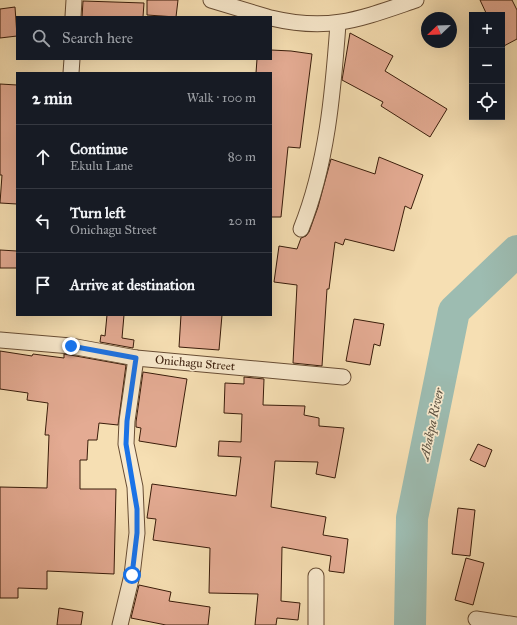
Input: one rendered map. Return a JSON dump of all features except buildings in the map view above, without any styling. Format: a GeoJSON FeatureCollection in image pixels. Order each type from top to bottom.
{"type":"FeatureCollection","features":[{"type":"Feature","properties":{"kind":"street"},"geometry":{"type":"LineString","coordinates":[[73,16],[74,0]]}},
{"type":"Feature","properties":{"kind":"street"},"geometry":{"type":"LineString","coordinates":[[211,0],[264,16]]}},
{"type":"Feature","properties":{"kind":"street"},"geometry":{"type":"LineString","coordinates":[[272,18],[296,24],[338,24],[373,15],[416,0]]}},
{"type":"Feature","properties":{"kind":"street"},"geometry":{"type":"LineString","coordinates":[[301,229],[315,188],[329,121],[338,24]]}},
{"type":"Feature","properties":{"kind":"street"},"geometry":{"type":"LineString","coordinates":[[72,60],[72,72]]}},
{"type":"Feature","properties":{"kind":"street","name":"Onichagu Street"},"geometry":{"type":"LineString","coordinates":[[0,340],[71,346],[136,358],[343,377]]}},
{"type":"Feature","properties":{"kind":"street"},"geometry":{"type":"LineString","coordinates":[[120,625],[132,575],[137,533],[135,487],[126,444],[127,421],[136,358]]}},
{"type":"Feature","properties":{"kind":"street"},"geometry":{"type":"LineString","coordinates":[[316,576],[316,625]]}},
{"type":"Feature","properties":{"kind":"street"},"geometry":{"type":"LineString","coordinates":[[476,619],[517,625]]}},
{"type":"Feature","properties":{"kind":"waterway","name":"Abakpa River"},"geometry":{"type":"LineString","coordinates":[[410,625],[412,518],[454,311],[517,251]]}},
{"type":"Feature","properties":{"kind":"route"},"geometry":{"type":"LineString","coordinates":[[71,346],[136,358],[127,421],[126,444],[135,487],[137,509],[137,533],[132,575]]}}]}
